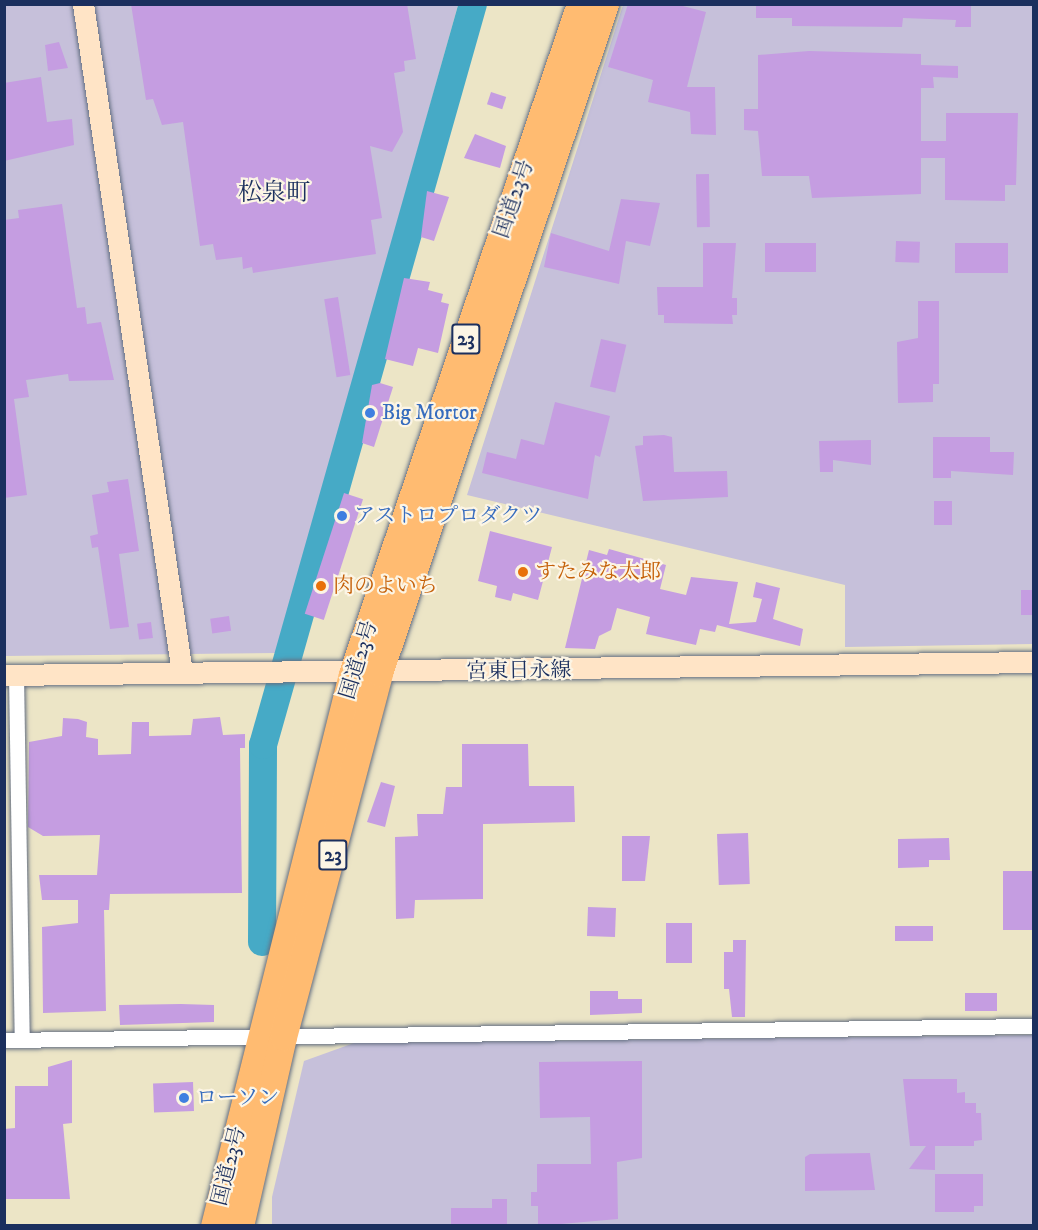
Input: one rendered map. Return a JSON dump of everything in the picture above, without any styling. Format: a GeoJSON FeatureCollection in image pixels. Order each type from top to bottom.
{"type":"FeatureCollection","features":[{"type":"Feature","properties":{"kind":"highway","name":"国道23号"},"geometry":{"type":"LineString","coordinates":[[240,1226],[272,1037],[352,674],[580,4]]}},
{"type":"Feature","properties":{"kind":"highway","name":"国道23号"},"geometry":{"type":"LineString","coordinates":[[214,1226],[379,673],[605,4]]}},
{"type":"Feature","properties":{"kind":"main road"},"geometry":{"type":"LineString","coordinates":[[83,4],[182,673]]}},
{"type":"Feature","properties":{"kind":"main road","name":"宮東日永線"},"geometry":{"type":"LineString","coordinates":[[10,674],[352,674],[1034,662]]}},
{"type":"Feature","properties":{"kind":"street"},"geometry":{"type":"LineString","coordinates":[[10,674],[12,852],[21,948],[21,1039]]}},
{"type":"Feature","properties":{"kind":"street"},"geometry":{"type":"LineString","coordinates":[[4,948],[21,948]]}},
{"type":"Feature","properties":{"kind":"street"},"geometry":{"type":"LineString","coordinates":[[4,1040],[1034,1026]]}},
{"type":"Feature","properties":{"kind":"shaded area"},"geometry":{"type":"Polygon","coordinates":[[[4,5],[458,5],[277,653],[5,656],[4,5]]]}},
{"type":"Feature","properties":{"kind":"shaded area"},"geometry":{"type":"Polygon","coordinates":[[[623,5],[1033,5],[1033,644],[845,647],[845,585],[467,495],[623,5]]]}},
{"type":"Feature","properties":{"kind":"shaded area"},"geometry":{"type":"Polygon","coordinates":[[[1033,1035],[1033,1225],[272,1226],[272,1197],[304,1061],[354,1043],[1033,1035]]]}},
{"type":"Feature","properties":{"kind":"building"},"geometry":{"type":"Polygon","coordinates":[[[131,4],[407,4],[416,59],[404,61],[405,71],[394,73],[403,132],[392,152],[370,146],[382,218],[371,220],[376,254],[253,273],[252,267],[243,269],[242,257],[216,260],[213,244],[200,246],[183,122],[162,125],[153,99],[146,100],[131,4]]]}},
{"type":"Feature","properties":{"kind":"building"},"geometry":{"type":"Polygon","coordinates":[[[628,4],[675,4],[706,12],[687,87],[715,87],[716,135],[691,134],[690,112],[648,102],[653,80],[608,67],[628,4]]]}},
{"type":"Feature","properties":{"kind":"building"},"geometry":{"type":"Polygon","coordinates":[[[756,4],[971,4],[971,27],[955,27],[956,20],[903,18],[902,27],[792,26],[792,18],[756,18],[756,4]]]}},
{"type":"Feature","properties":{"kind":"building"},"geometry":{"type":"Polygon","coordinates":[[[59,42],[68,68],[48,71],[45,45],[59,42]]]}},
{"type":"Feature","properties":{"kind":"building"},"geometry":{"type":"Polygon","coordinates":[[[809,51],[921,54],[921,65],[958,66],[958,78],[933,77],[934,88],[921,88],[921,141],[946,141],[946,113],[1018,113],[1016,185],[1005,185],[1005,201],[945,200],[945,158],[921,158],[921,194],[812,198],[809,176],[762,176],[758,131],[744,130],[744,109],[758,109],[758,55],[809,51]]]}},
{"type":"Feature","properties":{"kind":"building"},"geometry":{"type":"Polygon","coordinates":[[[41,77],[47,122],[72,119],[74,145],[4,161],[4,83],[41,77]]]}},
{"type":"Feature","properties":{"kind":"building"},"geometry":{"type":"Polygon","coordinates":[[[491,92],[506,97],[502,109],[487,104],[491,92]]]}},
{"type":"Feature","properties":{"kind":"building"},"geometry":{"type":"Polygon","coordinates":[[[475,134],[506,146],[500,168],[464,158],[475,134]]]}},
{"type":"Feature","properties":{"kind":"building"},"geometry":{"type":"Polygon","coordinates":[[[696,174],[709,174],[710,227],[697,227],[696,174]]]}},
{"type":"Feature","properties":{"kind":"building"},"geometry":{"type":"Polygon","coordinates":[[[427,191],[449,197],[434,241],[421,237],[427,191]]]}},
{"type":"Feature","properties":{"kind":"building"},"geometry":{"type":"Polygon","coordinates":[[[621,199],[660,203],[650,246],[626,241],[619,284],[544,267],[551,233],[609,251],[621,199]]]}},
{"type":"Feature","properties":{"kind":"building"},"geometry":{"type":"Polygon","coordinates":[[[62,204],[77,308],[85,307],[87,324],[101,322],[114,380],[69,381],[68,374],[26,380],[29,397],[14,399],[27,495],[4,498],[4,220],[19,218],[18,210],[62,204]]]}},
{"type":"Feature","properties":{"kind":"building"},"geometry":{"type":"Polygon","coordinates":[[[896,241],[920,242],[919,263],[895,262],[896,241]]]}},
{"type":"Feature","properties":{"kind":"building"},"geometry":{"type":"Polygon","coordinates":[[[703,243],[736,243],[732,298],[737,298],[737,315],[732,315],[733,324],[664,323],[664,315],[658,315],[657,287],[703,287],[703,243]]]}},
{"type":"Feature","properties":{"kind":"building"},"geometry":{"type":"Polygon","coordinates":[[[765,243],[816,243],[816,272],[765,272],[765,243]]]}},
{"type":"Feature","properties":{"kind":"building"},"geometry":{"type":"Polygon","coordinates":[[[955,243],[1008,243],[1008,273],[955,273],[955,243]]]}},
{"type":"Feature","properties":{"kind":"building"},"geometry":{"type":"Polygon","coordinates":[[[404,278],[430,282],[428,290],[443,294],[441,302],[449,304],[438,353],[418,348],[413,366],[385,359],[404,278]]]}},
{"type":"Feature","properties":{"kind":"building"},"geometry":{"type":"Polygon","coordinates":[[[338,297],[350,375],[337,377],[324,299],[338,297]]]}},
{"type":"Feature","properties":{"kind":"building"},"geometry":{"type":"Polygon","coordinates":[[[918,301],[939,301],[939,384],[933,384],[933,402],[898,403],[897,342],[918,338],[918,301]]]}},
{"type":"Feature","properties":{"kind":"building"},"geometry":{"type":"Polygon","coordinates":[[[601,339],[626,345],[615,393],[590,387],[601,339]]]}},
{"type":"Feature","properties":{"kind":"building"},"geometry":{"type":"Polygon","coordinates":[[[380,383],[393,387],[374,447],[362,443],[372,385],[380,383]]]}},
{"type":"Feature","properties":{"kind":"building"},"geometry":{"type":"Polygon","coordinates":[[[555,402],[610,416],[600,457],[595,455],[588,499],[482,473],[487,452],[516,459],[521,439],[544,445],[555,402]]]}},
{"type":"Feature","properties":{"kind":"building"},"geometry":{"type":"Polygon","coordinates":[[[643,436],[672,437],[674,472],[727,471],[728,497],[643,501],[635,446],[643,445],[643,436]]]}},
{"type":"Feature","properties":{"kind":"building"},"geometry":{"type":"Polygon","coordinates":[[[933,437],[990,437],[990,452],[1014,452],[1013,475],[951,471],[951,478],[933,478],[933,437]]]}},
{"type":"Feature","properties":{"kind":"building"},"geometry":{"type":"Polygon","coordinates":[[[871,440],[871,465],[833,460],[833,472],[820,472],[819,441],[871,440]]]}},
{"type":"Feature","properties":{"kind":"building"},"geometry":{"type":"Polygon","coordinates":[[[128,479],[139,551],[119,554],[129,627],[110,629],[98,547],[92,548],[90,536],[98,534],[92,495],[109,492],[107,482],[128,479]]]}},
{"type":"Feature","properties":{"kind":"building"},"geometry":{"type":"Polygon","coordinates":[[[344,493],[363,499],[324,620],[305,614],[344,493]]]}},
{"type":"Feature","properties":{"kind":"building"},"geometry":{"type":"Polygon","coordinates":[[[934,501],[952,501],[952,525],[934,525],[934,501]]]}},
{"type":"Feature","properties":{"kind":"building"},"geometry":{"type":"Polygon","coordinates":[[[490,531],[552,547],[538,600],[513,593],[511,601],[495,597],[497,586],[478,581],[490,531]]]}},
{"type":"Feature","properties":{"kind":"building"},"geometry":{"type":"Polygon","coordinates":[[[609,549],[666,565],[660,589],[686,595],[691,577],[738,582],[729,624],[756,622],[762,599],[753,597],[756,582],[780,588],[773,619],[803,629],[800,646],[717,625],[715,632],[700,629],[696,645],[646,634],[650,617],[617,608],[611,630],[599,636],[595,649],[565,648],[589,550],[607,555],[609,549]]]}},
{"type":"Feature","properties":{"kind":"building"},"geometry":{"type":"Polygon","coordinates":[[[1021,590],[1034,590],[1034,615],[1021,615],[1021,590]]]}},
{"type":"Feature","properties":{"kind":"building"},"geometry":{"type":"Polygon","coordinates":[[[229,616],[231,631],[212,633],[210,619],[229,616]]]}},
{"type":"Feature","properties":{"kind":"building"},"geometry":{"type":"Polygon","coordinates":[[[151,622],[153,638],[139,640],[137,624],[151,622]]]}},
{"type":"Feature","properties":{"kind":"building"},"geometry":{"type":"Polygon","coordinates":[[[220,717],[223,735],[245,734],[245,748],[240,748],[242,893],[110,894],[109,910],[104,910],[106,1011],[43,1013],[42,927],[78,923],[78,900],[42,900],[39,875],[97,875],[100,835],[43,836],[28,827],[29,742],[62,736],[63,718],[78,719],[87,722],[86,737],[98,739],[98,755],[131,754],[132,722],[149,722],[149,736],[191,735],[193,719],[220,717]]]}},
{"type":"Feature","properties":{"kind":"building"},"geometry":{"type":"Polygon","coordinates":[[[462,744],[528,744],[529,786],[574,786],[575,822],[483,824],[483,899],[415,900],[414,918],[396,919],[395,837],[418,836],[417,814],[443,814],[446,787],[462,787],[462,744]]]}},
{"type":"Feature","properties":{"kind":"building"},"geometry":{"type":"Polygon","coordinates":[[[381,782],[395,786],[385,827],[367,822],[381,782]]]}},
{"type":"Feature","properties":{"kind":"building"},"geometry":{"type":"Polygon","coordinates":[[[748,833],[750,884],[719,885],[717,834],[748,833]]]}},
{"type":"Feature","properties":{"kind":"building"},"geometry":{"type":"Polygon","coordinates":[[[622,836],[650,836],[645,881],[622,881],[622,836]]]}},
{"type":"Feature","properties":{"kind":"building"},"geometry":{"type":"Polygon","coordinates":[[[949,838],[950,860],[929,860],[929,867],[898,868],[898,839],[949,838]]]}},
{"type":"Feature","properties":{"kind":"building"},"geometry":{"type":"Polygon","coordinates":[[[1003,871],[1034,871],[1034,930],[1003,930],[1003,871]]]}},
{"type":"Feature","properties":{"kind":"building"},"geometry":{"type":"Polygon","coordinates":[[[588,907],[616,908],[615,937],[587,936],[588,907]]]}},
{"type":"Feature","properties":{"kind":"building"},"geometry":{"type":"Polygon","coordinates":[[[666,923],[692,923],[692,963],[666,963],[666,923]]]}},
{"type":"Feature","properties":{"kind":"building"},"geometry":{"type":"Polygon","coordinates":[[[895,926],[933,926],[933,941],[895,941],[895,926]]]}},
{"type":"Feature","properties":{"kind":"building"},"geometry":{"type":"Polygon","coordinates":[[[733,940],[746,940],[745,1017],[732,1017],[729,989],[724,989],[724,952],[733,952],[733,940]]]}},
{"type":"Feature","properties":{"kind":"building"},"geometry":{"type":"Polygon","coordinates":[[[590,991],[618,991],[618,999],[642,999],[642,1013],[590,1015],[590,991]]]}},
{"type":"Feature","properties":{"kind":"building"},"geometry":{"type":"Polygon","coordinates":[[[965,993],[997,993],[997,1011],[965,1011],[965,993]]]}},
{"type":"Feature","properties":{"kind":"building"},"geometry":{"type":"Polygon","coordinates":[[[119,1005],[214,1005],[214,1022],[120,1025],[119,1005]]]}},
{"type":"Feature","properties":{"kind":"building"},"geometry":{"type":"Polygon","coordinates":[[[72,1060],[72,1123],[63,1124],[70,1199],[4,1199],[4,1129],[15,1128],[15,1086],[48,1086],[48,1067],[72,1060]]]}},
{"type":"Feature","properties":{"kind":"building"},"geometry":{"type":"Polygon","coordinates":[[[642,1061],[642,1158],[617,1162],[618,1219],[538,1226],[538,1206],[531,1206],[531,1192],[537,1192],[537,1164],[591,1164],[590,1117],[540,1118],[539,1062],[642,1061]]]}},
{"type":"Feature","properties":{"kind":"building"},"geometry":{"type":"Polygon","coordinates":[[[903,1079],[957,1079],[957,1093],[965,1092],[965,1103],[976,1103],[976,1113],[981,1113],[982,1140],[974,1141],[974,1146],[935,1146],[935,1170],[909,1169],[926,1146],[910,1146],[903,1079]]]}},
{"type":"Feature","properties":{"kind":"building"},"geometry":{"type":"Polygon","coordinates":[[[193,1082],[194,1111],[154,1112],[153,1083],[193,1082]]]}},
{"type":"Feature","properties":{"kind":"building"},"geometry":{"type":"Polygon","coordinates":[[[870,1153],[875,1190],[805,1191],[805,1157],[810,1154],[870,1153]]]}},
{"type":"Feature","properties":{"kind":"building"},"geometry":{"type":"Polygon","coordinates":[[[935,1174],[983,1174],[983,1206],[974,1206],[974,1212],[935,1212],[935,1174]]]}},
{"type":"Feature","properties":{"kind":"building"},"geometry":{"type":"Polygon","coordinates":[[[492,1199],[507,1199],[507,1226],[451,1226],[451,1208],[492,1208],[492,1199]]]}},
{"type":"Feature","properties":{"kind":"waterway"},"geometry":{"type":"LineString","coordinates":[[262,942],[263,745],[473,4]]}},
{"type":"Feature","properties":{"kind":"place","name":"Big Mortor"},"geometry":{"type":"Point","coordinates":[370,413]}},
{"type":"Feature","properties":{"kind":"place","name":"アストロプロダクツ"},"geometry":{"type":"Point","coordinates":[342,516]}},
{"type":"Feature","properties":{"kind":"place","name":"すたみな太郎"},"geometry":{"type":"Point","coordinates":[523,572]}},
{"type":"Feature","properties":{"kind":"place","name":"肉のよいち"},"geometry":{"type":"Point","coordinates":[321,586]}},
{"type":"Feature","properties":{"kind":"place","name":"ローソン"},"geometry":{"type":"Point","coordinates":[184,1098]}},
{"type":"Feature","properties":{"kind":"district","name":"松泉町"},"geometry":{"type":"Point","coordinates":[274,194]}}]}
